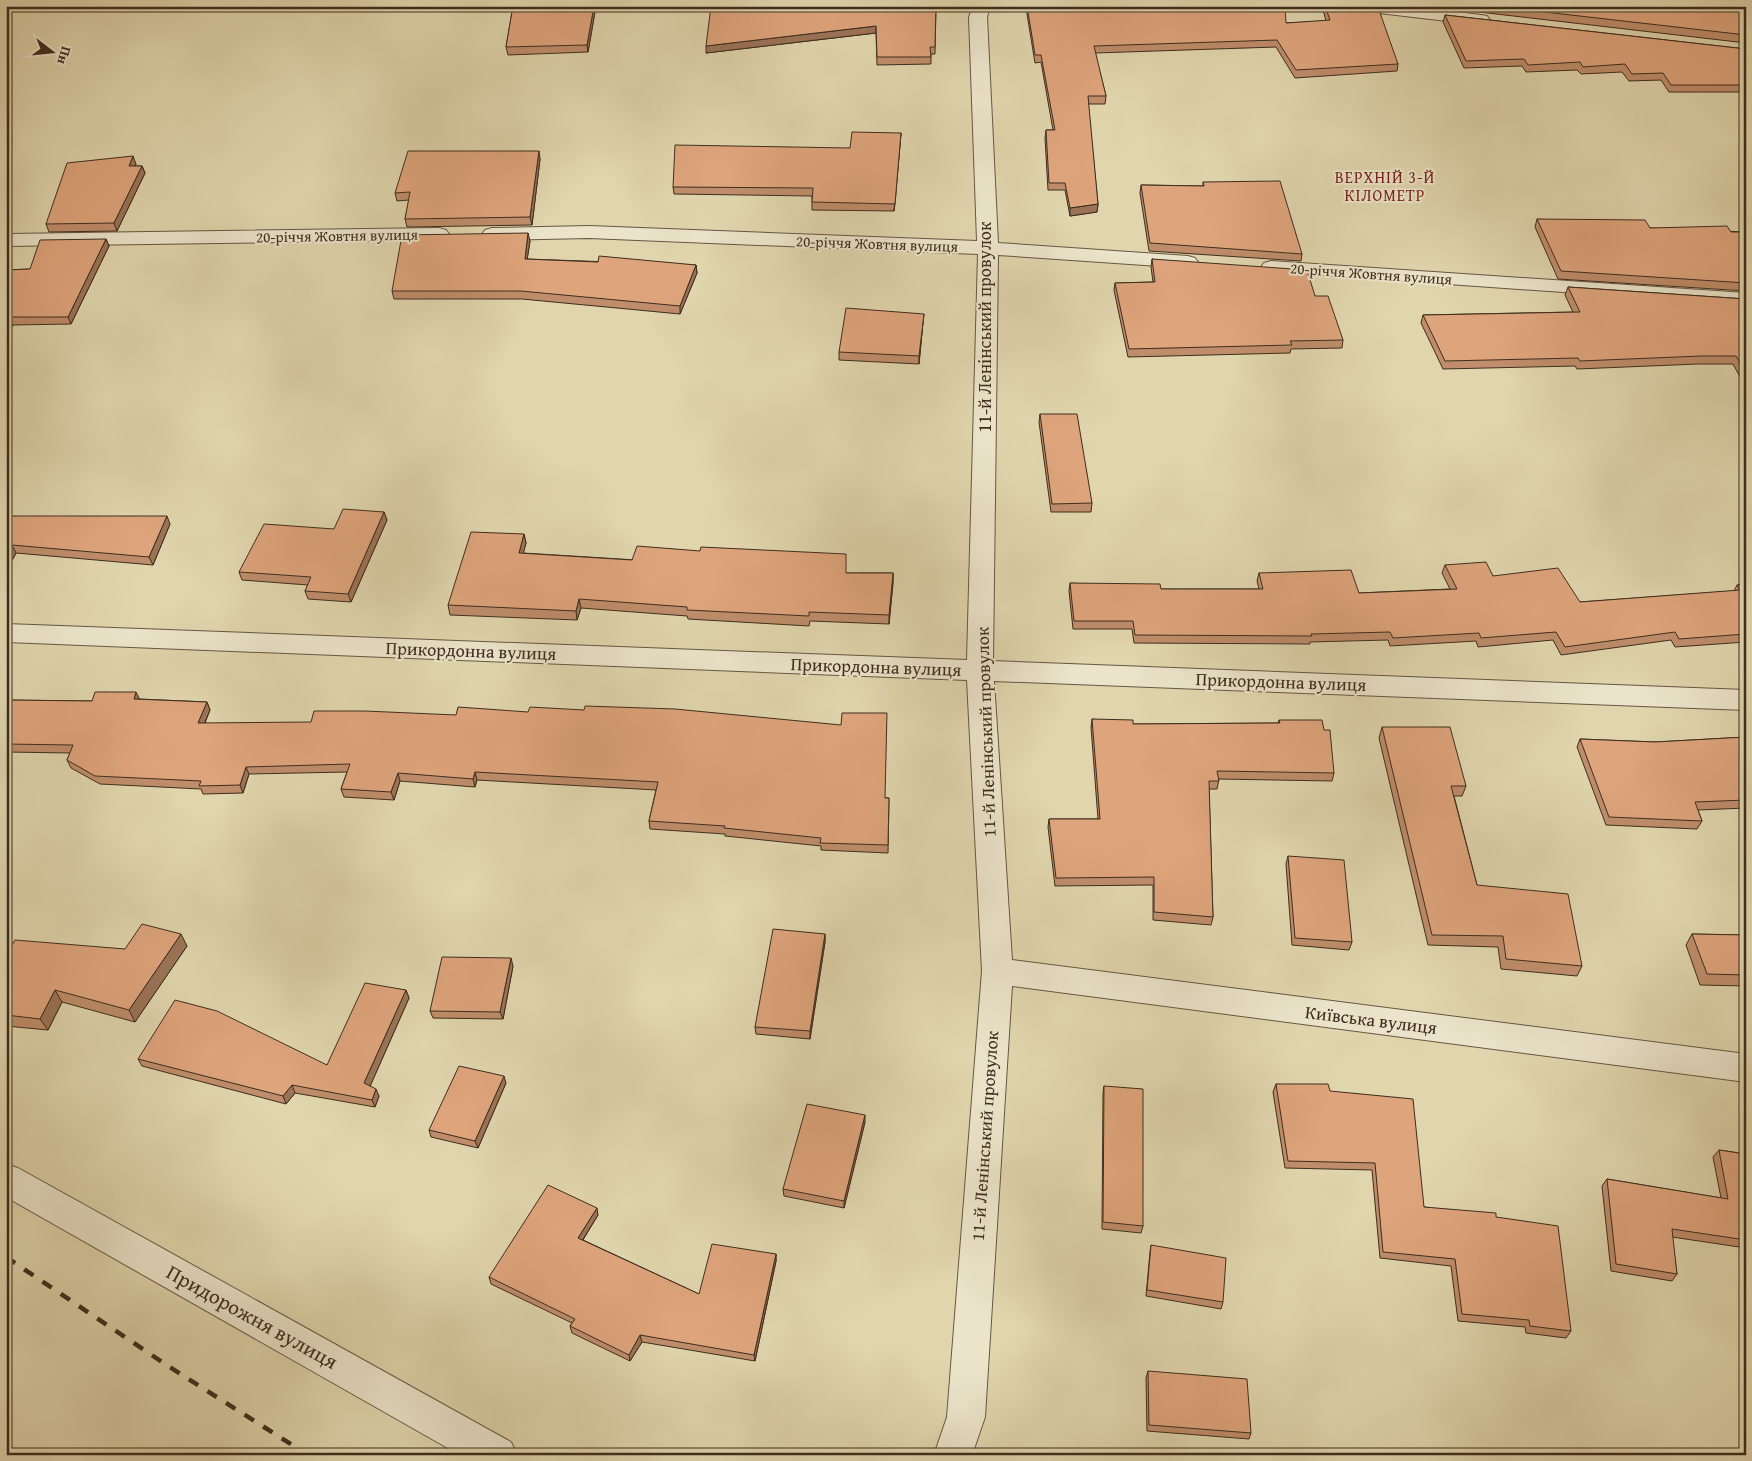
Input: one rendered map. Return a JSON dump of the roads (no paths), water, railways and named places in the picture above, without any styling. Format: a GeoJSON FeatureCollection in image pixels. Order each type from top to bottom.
{"type":"FeatureCollection","features":[{"type":"Feature","properties":{"kind":"street","name":"11-й Ленінський провулок"},"geometry":{"type":"LineString","coordinates":[[953,1455],[966,1417],[997,971],[980,671],[988,248],[978,17],[982,6]]}},
{"type":"Feature","properties":{"kind":"street"},"geometry":{"type":"LineString","coordinates":[[1362,6],[1500,22]]}},
{"type":"Feature","properties":{"kind":"street","name":"20-річчя Жовтня вулиця"},"geometry":{"type":"LineString","coordinates":[[6,240],[589,232],[988,248],[1207,263]]}},
{"type":"Feature","properties":{"kind":"street","name":"20-річчя Жовтня вулиця"},"geometry":{"type":"LineString","coordinates":[[1247,266],[1746,299]]}},
{"type":"Feature","properties":{"kind":"street","name":"Прикордонна вулиця"},"geometry":{"type":"LineString","coordinates":[[6,633],[1746,700]]}},
{"type":"Feature","properties":{"kind":"street","name":"Київська вулиця"},"geometry":{"type":"LineString","coordinates":[[997,971],[1746,1068]]}},
{"type":"Feature","properties":{"kind":"street","name":"Придорожня вулиця"},"geometry":{"type":"LineString","coordinates":[[6,1179],[498,1455]]}},
{"type":"Feature","properties":{"kind":"railway"},"geometry":{"type":"LineString","coordinates":[[6,1257],[168,1366],[308,1455]]}},
{"type":"Feature","properties":{"kind":"district","name":"ВЕРХНІЙ 3-Й КІЛОМЕТР"},"geometry":{"type":"Point","coordinates":[1385,186]}}]}
